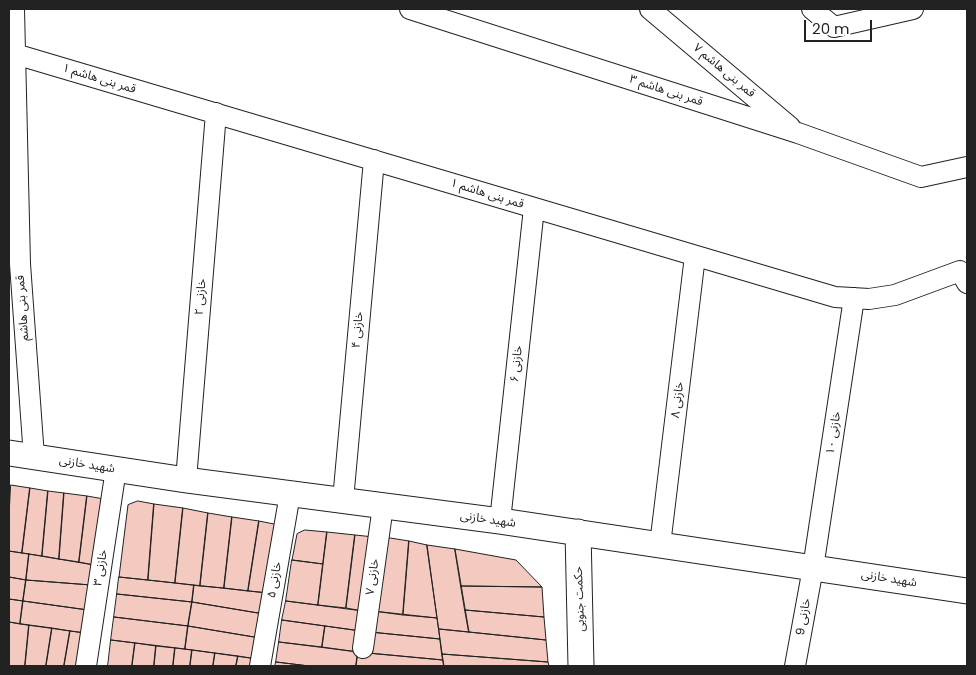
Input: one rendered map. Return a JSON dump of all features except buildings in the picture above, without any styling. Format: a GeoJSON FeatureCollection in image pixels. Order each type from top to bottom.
{"type":"FeatureCollection","features":[{"type":"Feature","properties":{"kind":"street","name":"قمر بنی هاشم"},"geometry":{"type":"LineString","coordinates":[[14,9],[15,54],[12,111],[20,264],[34,457]]}},
{"type":"Feature","properties":{"kind":"street","name":"قمر بنی هاشم ۳"},"geometry":{"type":"LineString","coordinates":[[410,9],[798,133],[921,177],[967,167]]}},
{"type":"Feature","properties":{"kind":"street","name":"قمر بنی هاشم ۷"},"geometry":{"type":"LineString","coordinates":[[650,9],[798,133]]}},
{"type":"Feature","properties":{"kind":"street"},"geometry":{"type":"LineString","coordinates":[[812,9],[834,27],[913,9]]}},
{"type":"Feature","properties":{"kind":"street","name":"قمر بنی هاشم ۱"},"geometry":{"type":"LineString","coordinates":[[15,54],[835,297],[869,299],[894,295],[964,277]]}},
{"type":"Feature","properties":{"kind":"street","name":"خازنی ۲"},"geometry":{"type":"LineString","coordinates":[[186,480],[216,114]]}},
{"type":"Feature","properties":{"kind":"street","name":"خازنی ۴"},"geometry":{"type":"LineString","coordinates":[[343,500],[374,160]]}},
{"type":"Feature","properties":{"kind":"street","name":"خازنی ۶"},"geometry":{"type":"LineString","coordinates":[[500,521],[534,208]]}},
{"type":"Feature","properties":{"kind":"street","name":"خازنی ۸"},"geometry":{"type":"LineString","coordinates":[[660,545],[695,256]]}},
{"type":"Feature","properties":{"kind":"street","name":"خازنی ۱۰"},"geometry":{"type":"LineString","coordinates":[[813,568],[854,298]]}},
{"type":"Feature","properties":{"kind":"street","name":"شهید خازنی"},"geometry":{"type":"LineString","coordinates":[[9,453],[186,480],[578,532],[967,591]]}},
{"type":"Feature","properties":{"kind":"street","name":"خازنی ۳"},"geometry":{"type":"LineString","coordinates":[[86,666],[116,469]]}},
{"type":"Feature","properties":{"kind":"street","name":"خازنی ۵"},"geometry":{"type":"LineString","coordinates":[[260,666],[290,494]]}},
{"type":"Feature","properties":{"kind":"street","name":"خازنی ۷"},"geometry":{"type":"LineString","coordinates":[[363,648],[383,506]]}},
{"type":"Feature","properties":{"kind":"street","name":"حکمت جنوبی"},"geometry":{"type":"LineString","coordinates":[[578,532],[582,666]]}},
{"type":"Feature","properties":{"kind":"street","name":"خازنی 9"},"geometry":{"type":"LineString","coordinates":[[795,666],[813,568]]}}]}
